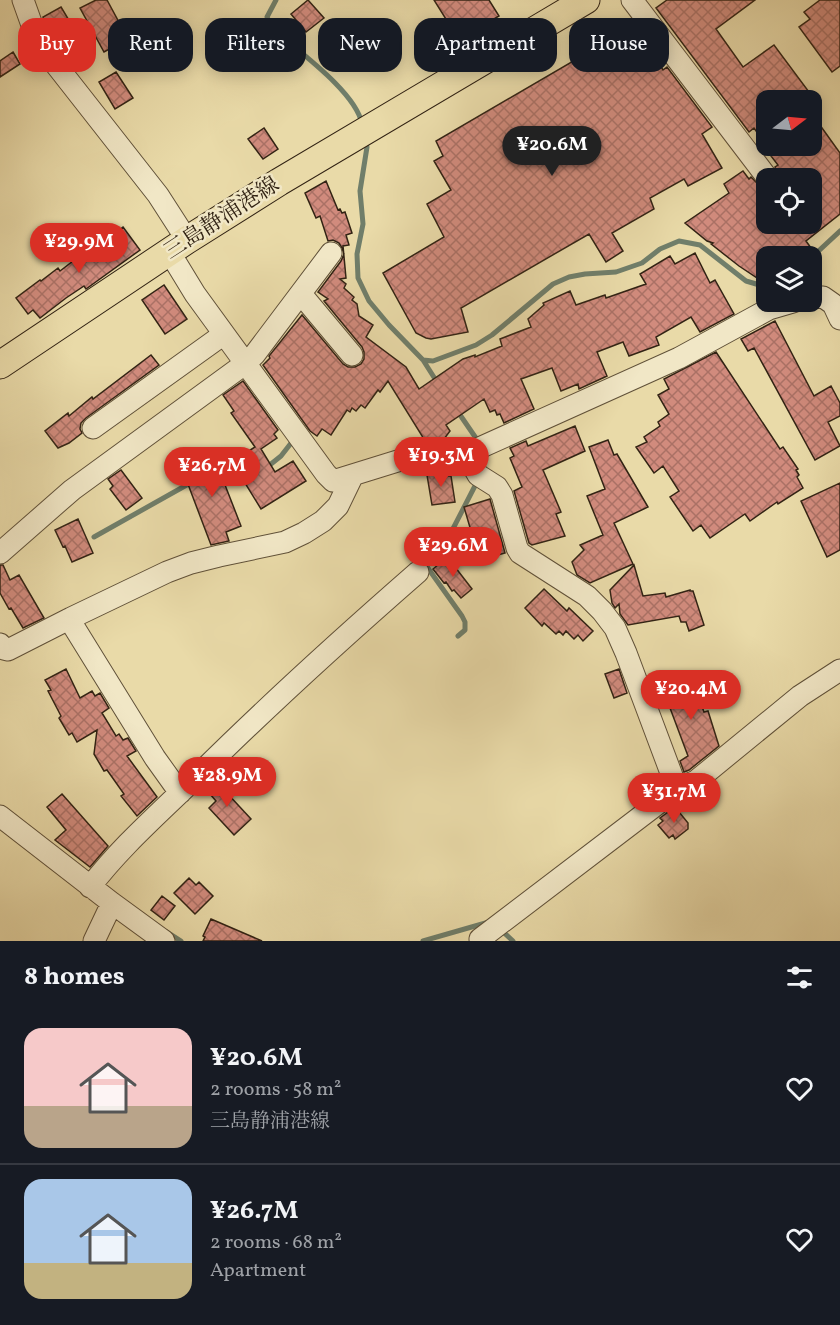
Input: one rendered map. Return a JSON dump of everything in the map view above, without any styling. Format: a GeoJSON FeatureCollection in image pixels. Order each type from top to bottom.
{"type":"FeatureCollection","features":[{"type":"Feature","properties":{"kind":"main road","name":"三島静浦港線"},"geometry":{"type":"LineString","coordinates":[[0,365],[178,246],[356,136],[586,0]]}},
{"type":"Feature","properties":{"kind":"street"},"geometry":{"type":"LineString","coordinates":[[23,0],[38,42],[158,195],[195,294],[333,481],[404,459],[466,454],[679,358],[763,312]]}},
{"type":"Feature","properties":{"kind":"street"},"geometry":{"type":"LineString","coordinates":[[632,0],[760,168]]}},
{"type":"Feature","properties":{"kind":"street"},"geometry":{"type":"LineString","coordinates":[[0,553],[72,490],[246,363],[331,253]]}},
{"type":"Feature","properties":{"kind":"street"},"geometry":{"type":"LineString","coordinates":[[301,294],[352,355]]}},
{"type":"Feature","properties":{"kind":"street"},"geometry":{"type":"LineString","coordinates":[[822,297],[833,304],[840,319]]}},
{"type":"Feature","properties":{"kind":"street"},"geometry":{"type":"LineString","coordinates":[[93,428],[224,334]]}},
{"type":"Feature","properties":{"kind":"street"},"geometry":{"type":"LineString","coordinates":[[466,454],[478,475],[497,487],[502,495],[520,553],[587,596],[615,628],[677,789]]}},
{"type":"Feature","properties":{"kind":"street"},"geometry":{"type":"LineString","coordinates":[[0,644],[8,650],[167,572],[191,563],[285,542],[304,533],[323,521],[338,506],[353,475]]}},
{"type":"Feature","properties":{"kind":"street"},"geometry":{"type":"LineString","coordinates":[[95,881],[137,834],[255,719],[418,572]]}},
{"type":"Feature","properties":{"kind":"street"},"geometry":{"type":"LineString","coordinates":[[69,619],[155,758],[180,793]]}},
{"type":"Feature","properties":{"kind":"street"},"geometry":{"type":"LineString","coordinates":[[478,940],[677,789],[696,781],[800,696],[840,670]]}},
{"type":"Feature","properties":{"kind":"street"},"geometry":{"type":"LineString","coordinates":[[0,816],[95,881],[112,903],[164,941]]}},
{"type":"Feature","properties":{"kind":"street"},"geometry":{"type":"LineString","coordinates":[[94,941],[112,903]]}},
{"type":"Feature","properties":{"kind":"building"},"geometry":{"type":"Polygon","coordinates":[[[96,0],[107,0],[117,18],[108,18],[108,50],[104,52],[96,37],[96,18],[85,18],[80,8],[96,0]]]}},
{"type":"Feature","properties":{"kind":"building"},"geometry":{"type":"Polygon","coordinates":[[[308,0],[324,18],[318,18],[318,23],[306,32],[306,18],[294,18],[291,14],[308,0]]]}},
{"type":"Feature","properties":{"kind":"building"},"geometry":{"type":"Polygon","coordinates":[[[434,0],[489,0],[499,16],[496,18],[445,18],[434,0]]]}},
{"type":"Feature","properties":{"kind":"building"},"geometry":{"type":"Polygon","coordinates":[[[667,0],[755,0],[716,29],[743,67],[774,45],[808,90],[756,90],[756,131],[754,128],[749,132],[669,25],[669,18],[664,18],[656,8],[667,0]]]}},
{"type":"Feature","properties":{"kind":"building"},"geometry":{"type":"Polygon","coordinates":[[[820,0],[840,0],[840,66],[832,72],[799,27],[810,19],[804,12],[820,0]]]}},
{"type":"Feature","properties":{"kind":"building"},"geometry":{"type":"Polygon","coordinates":[[[61,7],[68,18],[43,18],[61,7]]]}},
{"type":"Feature","properties":{"kind":"building"},"geometry":{"type":"Polygon","coordinates":[[[13,52],[18,65],[0,77],[0,61],[13,52]]]}},
{"type":"Feature","properties":{"kind":"building"},"geometry":{"type":"Polygon","coordinates":[[[569,63],[569,72],[669,72],[669,70],[712,127],[702,134],[722,168],[688,186],[684,179],[650,198],[654,209],[612,233],[623,251],[606,262],[589,234],[461,308],[468,332],[431,339],[416,333],[383,273],[444,237],[427,204],[451,190],[434,161],[443,156],[436,141],[569,63]]]}},
{"type":"Feature","properties":{"kind":"building"},"geometry":{"type":"Polygon","coordinates":[[[116,72],[133,98],[115,109],[99,82],[116,72]]]}},
{"type":"Feature","properties":{"kind":"building"},"geometry":{"type":"Polygon","coordinates":[[[264,128],[278,149],[263,159],[248,139],[264,128]]]}},
{"type":"Feature","properties":{"kind":"building"},"geometry":{"type":"Polygon","coordinates":[[[822,128],[840,153],[840,214],[822,228],[822,168],[775,168],[778,165],[771,156],[822,156],[822,128]]]}},
{"type":"Feature","properties":{"kind":"building"},"geometry":{"type":"Polygon","coordinates":[[[743,171],[749,179],[751,177],[756,182],[756,234],[815,234],[806,241],[810,246],[756,246],[756,277],[685,223],[729,193],[724,184],[743,171]]]}},
{"type":"Feature","properties":{"kind":"building"},"geometry":{"type":"Polygon","coordinates":[[[326,181],[338,210],[345,212],[352,233],[346,235],[349,245],[343,246],[344,253],[339,243],[333,240],[328,241],[320,216],[316,218],[305,193],[326,181]]]}},
{"type":"Feature","properties":{"kind":"building"},"geometry":{"type":"Polygon","coordinates":[[[123,227],[140,250],[86,289],[84,286],[66,298],[40,318],[33,310],[28,314],[16,298],[58,268],[60,271],[123,227]]]}},
{"type":"Feature","properties":{"kind":"building"},"geometry":{"type":"Polygon","coordinates":[[[695,253],[710,283],[715,280],[734,314],[700,332],[691,317],[656,337],[659,345],[629,356],[623,342],[597,352],[607,376],[579,389],[578,384],[561,391],[552,368],[521,379],[534,409],[504,423],[500,414],[497,415],[495,410],[490,412],[484,399],[446,425],[450,431],[441,443],[427,444],[388,381],[365,408],[361,405],[356,411],[352,408],[350,412],[347,410],[331,435],[322,429],[317,436],[310,431],[263,365],[302,315],[343,364],[355,367],[361,364],[364,359],[362,347],[324,301],[328,299],[318,292],[344,254],[346,278],[340,279],[346,284],[344,288],[354,297],[352,300],[357,304],[359,316],[373,325],[366,337],[406,367],[419,389],[463,359],[475,355],[475,357],[502,346],[500,339],[531,327],[528,319],[544,305],[543,303],[570,291],[576,305],[605,295],[606,298],[646,284],[640,274],[670,256],[675,264],[695,253]]]}},
{"type":"Feature","properties":{"kind":"building"},"geometry":{"type":"Polygon","coordinates":[[[164,285],[187,319],[165,334],[142,300],[164,285]]]}},
{"type":"Feature","properties":{"kind":"building"},"geometry":{"type":"Polygon","coordinates":[[[775,321],[814,396],[831,386],[840,403],[840,416],[828,422],[840,446],[815,460],[754,348],[748,351],[741,339],[775,321]]]}},
{"type":"Feature","properties":{"kind":"building"},"geometry":{"type":"Polygon","coordinates":[[[716,352],[780,449],[783,447],[798,469],[796,470],[799,475],[797,477],[803,488],[778,504],[777,502],[750,521],[745,514],[710,538],[701,525],[693,531],[670,497],[679,491],[663,466],[654,473],[636,447],[647,442],[644,437],[660,426],[658,422],[669,414],[658,395],[669,389],[664,379],[716,352]]]}},
{"type":"Feature","properties":{"kind":"building"},"geometry":{"type":"Polygon","coordinates":[[[151,355],[159,365],[86,418],[81,423],[82,433],[58,448],[45,431],[68,413],[69,416],[92,397],[93,399],[151,355]]]}},
{"type":"Feature","properties":{"kind":"building"},"geometry":{"type":"Polygon","coordinates":[[[243,381],[278,430],[274,434],[277,438],[261,449],[275,472],[293,461],[306,481],[261,509],[232,462],[255,447],[231,413],[234,411],[223,395],[243,381]]]}},
{"type":"Feature","properties":{"kind":"building"},"geometry":{"type":"Polygon","coordinates":[[[575,426],[585,451],[543,470],[561,512],[556,514],[565,536],[532,545],[529,543],[514,491],[522,487],[510,458],[514,456],[510,448],[526,441],[528,446],[575,426]]]}},
{"type":"Feature","properties":{"kind":"building"},"geometry":{"type":"Polygon","coordinates":[[[608,440],[614,455],[617,454],[648,507],[614,523],[633,564],[590,583],[577,575],[572,562],[584,550],[580,545],[603,535],[587,496],[605,489],[589,447],[608,440]]]}},
{"type":"Feature","properties":{"kind":"building"},"geometry":{"type":"Polygon","coordinates":[[[211,449],[241,526],[226,532],[229,541],[211,545],[183,471],[211,449]]]}},
{"type":"Feature","properties":{"kind":"building"},"geometry":{"type":"Polygon","coordinates":[[[121,470],[142,498],[126,510],[110,489],[113,486],[108,479],[121,470]]]}},
{"type":"Feature","properties":{"kind":"building"},"geometry":{"type":"Polygon","coordinates":[[[449,471],[455,502],[432,505],[427,475],[449,471]]]}},
{"type":"Feature","properties":{"kind":"building"},"geometry":{"type":"Polygon","coordinates":[[[840,483],[840,550],[827,557],[801,501],[840,483]]]}},
{"type":"Feature","properties":{"kind":"building"},"geometry":{"type":"Polygon","coordinates":[[[490,499],[505,553],[466,564],[476,548],[464,507],[490,499]]]}},
{"type":"Feature","properties":{"kind":"building"},"geometry":{"type":"Polygon","coordinates":[[[78,519],[93,553],[72,562],[55,530],[78,519]]]}},
{"type":"Feature","properties":{"kind":"building"},"geometry":{"type":"Polygon","coordinates":[[[445,559],[449,565],[452,563],[472,589],[461,598],[446,582],[444,583],[433,569],[445,559]]]}},
{"type":"Feature","properties":{"kind":"building"},"geometry":{"type":"Polygon","coordinates":[[[0,565],[3,565],[10,580],[19,575],[44,618],[23,628],[0,593],[0,565]]]}},
{"type":"Feature","properties":{"kind":"building"},"geometry":{"type":"Polygon","coordinates":[[[634,565],[643,596],[665,593],[666,597],[693,591],[704,625],[689,631],[686,622],[681,622],[679,616],[628,625],[620,614],[619,604],[615,608],[612,603],[610,590],[634,565]]]}},
{"type":"Feature","properties":{"kind":"building"},"geometry":{"type":"Polygon","coordinates":[[[544,589],[567,611],[569,608],[593,631],[583,641],[578,635],[574,639],[566,631],[563,635],[559,631],[556,634],[544,623],[542,626],[525,608],[544,589]]]}},
{"type":"Feature","properties":{"kind":"building"},"geometry":{"type":"Polygon","coordinates":[[[66,669],[80,698],[92,691],[95,696],[100,693],[109,708],[102,713],[116,736],[119,734],[123,740],[128,738],[136,751],[127,756],[157,797],[137,816],[121,796],[124,794],[107,770],[104,771],[94,754],[97,730],[77,742],[72,733],[69,735],[59,718],[61,716],[45,680],[66,669]]]}},
{"type":"Feature","properties":{"kind":"building"},"geometry":{"type":"Polygon","coordinates":[[[619,669],[627,693],[614,698],[605,674],[619,669]]]}},
{"type":"Feature","properties":{"kind":"building"},"geometry":{"type":"Polygon","coordinates":[[[687,675],[689,681],[692,679],[704,712],[708,711],[719,746],[684,772],[680,761],[688,756],[661,684],[687,675]]]}},
{"type":"Feature","properties":{"kind":"building"},"geometry":{"type":"Polygon","coordinates":[[[213,778],[251,819],[234,835],[209,808],[216,801],[204,787],[213,778]]]}},
{"type":"Feature","properties":{"kind":"building"},"geometry":{"type":"Polygon","coordinates":[[[62,794],[108,846],[90,867],[55,840],[66,830],[47,807],[62,794]]]}},
{"type":"Feature","properties":{"kind":"building"},"geometry":{"type":"Polygon","coordinates":[[[675,807],[688,823],[688,829],[675,839],[673,835],[669,838],[658,825],[663,821],[660,818],[675,807]]]}},
{"type":"Feature","properties":{"kind":"building"},"geometry":{"type":"Polygon","coordinates":[[[189,878],[196,885],[199,882],[213,896],[195,914],[174,893],[189,878]]]}},
{"type":"Feature","properties":{"kind":"building"},"geometry":{"type":"Polygon","coordinates":[[[162,896],[175,906],[164,920],[151,910],[162,896]]]}},
{"type":"Feature","properties":{"kind":"building"},"geometry":{"type":"Polygon","coordinates":[[[211,919],[262,941],[203,941],[211,919]]]}},
{"type":"Feature","properties":{"kind":"waterway"},"geometry":{"type":"LineString","coordinates":[[276,0],[267,17],[273,29],[338,86],[349,99],[362,124]]}},
{"type":"Feature","properties":{"kind":"waterway"},"geometry":{"type":"LineString","coordinates":[[365,139],[367,147],[360,191],[363,224],[357,254],[358,278],[369,301],[423,360],[433,361],[476,345],[492,335],[553,284],[569,277],[616,272],[642,263],[660,249],[679,241],[700,245],[746,281],[756,284]]}},
{"type":"Feature","properties":{"kind":"waterway"},"geometry":{"type":"LineString","coordinates":[[822,248],[840,231]]}},
{"type":"Feature","properties":{"kind":"waterway"},"geometry":{"type":"LineString","coordinates":[[423,360],[437,382]]}},
{"type":"Feature","properties":{"kind":"waterway"},"geometry":{"type":"LineString","coordinates":[[456,409],[480,444]]}},
{"type":"Feature","properties":{"kind":"waterway"},"geometry":{"type":"LineString","coordinates":[[266,468],[281,456],[295,438]]}},
{"type":"Feature","properties":{"kind":"waterway"},"geometry":{"type":"LineString","coordinates":[[214,473],[244,474]]}},
{"type":"Feature","properties":{"kind":"waterway"},"geometry":{"type":"LineString","coordinates":[[458,636],[465,630],[465,622],[425,562],[438,557],[478,480]]}},
{"type":"Feature","properties":{"kind":"waterway"},"geometry":{"type":"LineString","coordinates":[[94,537],[192,482]]}},
{"type":"Feature","properties":{"kind":"waterway"},"geometry":{"type":"LineString","coordinates":[[423,941],[489,922]]}},
{"type":"Feature","properties":{"kind":"waterway"},"geometry":{"type":"LineString","coordinates":[[501,930],[513,941]]}},
{"type":"Feature","properties":{"kind":"waterway"},"geometry":{"type":"LineString","coordinates":[[167,932],[181,941]]}}]}
